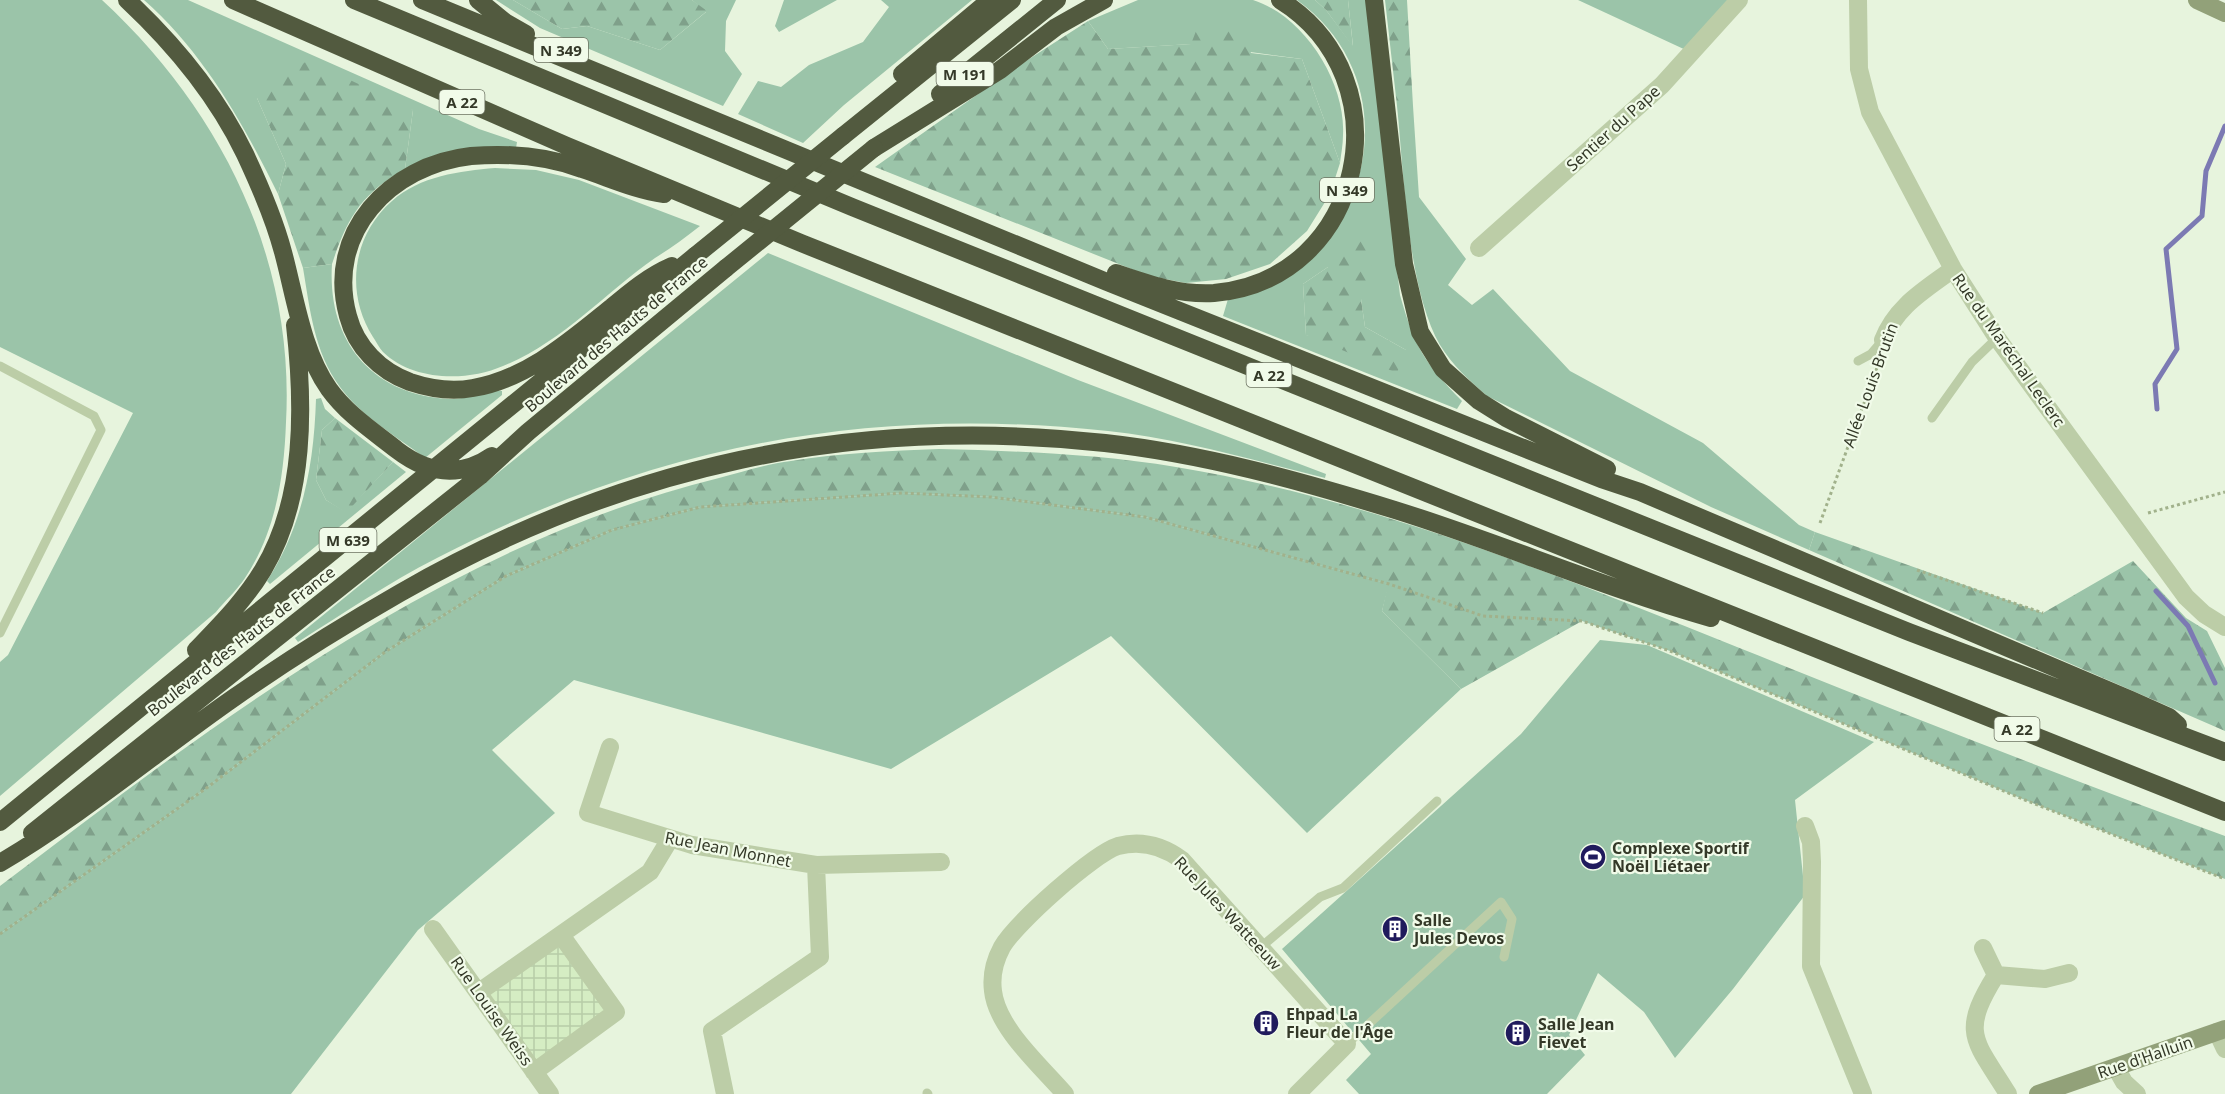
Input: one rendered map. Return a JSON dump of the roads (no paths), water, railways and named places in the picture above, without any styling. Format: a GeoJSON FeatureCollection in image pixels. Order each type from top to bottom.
{"type":"FeatureCollection","features":[{"type":"Feature","properties":{"kind":"highway"},"geometry":{"type":"LineString","coordinates":[[127,0],[178,53],[232,130],[267,205],[310,351],[331,392],[356,418],[406,457],[432,470],[456,471],[474,466],[528,432]]}},
{"type":"Feature","properties":{"kind":"highway","name":"A 22"},"geometry":{"type":"LineString","coordinates":[[233,0],[413,81],[694,198],[2225,812]]}},
{"type":"Feature","properties":{"kind":"highway","name":"A 22"},"geometry":{"type":"LineString","coordinates":[[354,0],[682,139],[2032,681],[2190,737],[2225,752]]}},
{"type":"Feature","properties":{"kind":"highway"},"geometry":{"type":"LineString","coordinates":[[422,0],[921,206],[1601,479],[1640,492],[2169,717],[2190,737]]}},
{"type":"Feature","properties":{"kind":"highway","name":"N 349"},"geometry":{"type":"LineString","coordinates":[[478,0],[505,22],[648,95]]}},
{"type":"Feature","properties":{"kind":"highway"},"geometry":{"type":"LineString","coordinates":[[843,136],[912,65],[990,0]]}},
{"type":"Feature","properties":{"kind":"highway","name":"M 191"},"geometry":{"type":"LineString","coordinates":[[695,256],[1012,0]]}},
{"type":"Feature","properties":{"kind":"highway","name":"M 191"},"geometry":{"type":"LineString","coordinates":[[726,268],[1057,0]]}},
{"type":"Feature","properties":{"kind":"highway"},"geometry":{"type":"LineString","coordinates":[[874,148],[1000,70],[1056,27],[1104,0]]}},
{"type":"Feature","properties":{"kind":"highway","name":"N 349"},"geometry":{"type":"LineString","coordinates":[[921,206],[1175,291],[1215,292],[1257,283],[1276,274],[1311,249],[1325,232],[1346,194],[1355,147],[1351,98],[1335,55],[1306,19],[1280,0]]}},
{"type":"Feature","properties":{"kind":"highway"},"geometry":{"type":"LineString","coordinates":[[1374,0],[1408,291],[1420,332],[1430,351],[1459,387],[1479,401],[1572,453],[1626,478],[1640,492]]}},
{"type":"Feature","properties":{"kind":"highway"},"geometry":{"type":"LineString","coordinates":[[694,198],[644,191],[581,168],[538,158],[505,155],[460,158],[413,174],[375,203],[353,233],[344,258],[342,281],[353,332],[374,361],[412,382],[435,389],[456,390],[483,386],[515,375],[557,350],[643,282],[695,256]]}},
{"type":"Feature","properties":{"kind":"highway","name":"Boulevard des Hauts de France"},"geometry":{"type":"LineString","coordinates":[[0,822],[695,256]]}},
{"type":"Feature","properties":{"kind":"highway","name":"Boulevard des Hauts de France"},"geometry":{"type":"LineString","coordinates":[[0,861],[181,712],[480,477],[528,432],[726,268]]}},
{"type":"Feature","properties":{"kind":"highway"},"geometry":{"type":"LineString","coordinates":[[160,692],[247,594],[271,555],[284,520],[297,454],[300,409],[289,275]]}},
{"type":"Feature","properties":{"kind":"highway"},"geometry":{"type":"LineString","coordinates":[[0,861],[81,813],[219,709],[290,660],[402,592],[454,564],[581,507],[661,479],[740,458],[837,443],[933,435],[1002,436],[1110,443],[1197,458],[1281,478],[1393,510],[1686,610],[1809,645]]}},
{"type":"Feature","properties":{"kind":"main road"},"geometry":{"type":"LineString","coordinates":[[2197,0],[2225,13]]}},
{"type":"Feature","properties":{"kind":"main road","name":"Rue d'Halluin"},"geometry":{"type":"LineString","coordinates":[[2038,1094],[2222,1030]]}},
{"type":"Feature","properties":{"kind":"street","name":"Sentier du Pape"},"geometry":{"type":"LineString","coordinates":[[1479,248],[1662,85],[1739,0]]}},
{"type":"Feature","properties":{"kind":"street","name":"Rue du Maréchal Leclerc"},"geometry":{"type":"LineString","coordinates":[[1858,0],[1859,69],[1870,112],[1953,269],[1996,338],[2186,597],[2204,614],[2225,627]]}},
{"type":"Feature","properties":{"kind":"street","name":"Allée Louis Brutin"},"geometry":{"type":"LineString","coordinates":[[1883,340],[1890,322],[1900,309],[1953,269]]}},
{"type":"Feature","properties":{"kind":"street","name":"Rue Jean Monnet"},"geometry":{"type":"LineString","coordinates":[[610,747],[588,813],[670,840],[816,866],[941,862]]}},
{"type":"Feature","properties":{"kind":"street"},"geometry":{"type":"LineString","coordinates":[[1805,826],[1811,842],[1812,862],[1811,966],[1863,1094]]}},
{"type":"Feature","properties":{"kind":"street"},"geometry":{"type":"LineString","coordinates":[[479,992],[650,872],[670,840]]}},
{"type":"Feature","properties":{"kind":"street","name":"Rue Jules Watteeuw"},"geometry":{"type":"LineString","coordinates":[[1061,1093],[1004,1022],[993,993],[994,970],[1001,948],[1016,929],[1101,853],[1120,846],[1139,843],[1174,854],[1189,867],[1347,1044]]}},
{"type":"Feature","properties":{"kind":"street"},"geometry":{"type":"LineString","coordinates":[[725,1094],[712,1031],[820,957],[816,866]]}},
{"type":"Feature","properties":{"kind":"street","name":"Rue Louise Weiss"},"geometry":{"type":"LineString","coordinates":[[434,929],[550,1094]]}},
{"type":"Feature","properties":{"kind":"street"},"geometry":{"type":"LineString","coordinates":[[534,1072],[616,1012],[561,935]]}},
{"type":"Feature","properties":{"kind":"street"},"geometry":{"type":"LineString","coordinates":[[1983,948],[1996,975]]}},
{"type":"Feature","properties":{"kind":"street"},"geometry":{"type":"LineString","coordinates":[[1996,975],[2045,979],[2069,973]]}},
{"type":"Feature","properties":{"kind":"street"},"geometry":{"type":"LineString","coordinates":[[1996,975],[1976,1011],[1974,1029],[1980,1048],[2008,1094]]}},
{"type":"Feature","properties":{"kind":"street"},"geometry":{"type":"LineString","coordinates":[[2222,1030],[2225,1049]]}},
{"type":"Feature","properties":{"kind":"street"},"geometry":{"type":"LineString","coordinates":[[1297,1094],[1347,1044]]}},
{"type":"Feature","properties":{"kind":"street"},"geometry":{"type":"LineString","coordinates":[[2115,1068],[2124,1082],[2137,1094]]}},
{"type":"Feature","properties":{"kind":"lane"},"geometry":{"type":"LineString","coordinates":[[1932,418],[1972,362],[1996,338]]}},
{"type":"Feature","properties":{"kind":"lane"},"geometry":{"type":"LineString","coordinates":[[1858,361],[1871,354],[1883,340]]}},
{"type":"Feature","properties":{"kind":"lane"},"geometry":{"type":"LineString","coordinates":[[0,366],[94,416],[101,430],[0,633]]}},
{"type":"Feature","properties":{"kind":"lane"},"geometry":{"type":"LineString","coordinates":[[1261,947],[1320,897],[1343,888],[1437,801]]}},
{"type":"Feature","properties":{"kind":"lane"},"geometry":{"type":"LineString","coordinates":[[1347,1044],[1501,902],[1512,919],[1504,957]]}},
{"type":"Feature","properties":{"kind":"waterway"},"geometry":{"type":"LineString","coordinates":[[2157,409],[2155,384],[2177,349],[2166,249],[2202,216],[2206,171],[2225,126]]}},
{"type":"Feature","properties":{"kind":"waterway"},"geometry":{"type":"LineString","coordinates":[[2156,591],[2188,626],[2215,683]]}},
{"type":"Feature","properties":{"kind":"place","name":"Complexe Sportif Noël Liétaer"},"geometry":{"type":"Point","coordinates":[1593,857]}},
{"type":"Feature","properties":{"kind":"place","name":"Salle Jules Devos"},"geometry":{"type":"Point","coordinates":[1395,929]}},
{"type":"Feature","properties":{"kind":"place","name":"Ehpad La Fleur de l'Âge"},"geometry":{"type":"Point","coordinates":[1266,1023]}},
{"type":"Feature","properties":{"kind":"place","name":"Salle Jean Fievet"},"geometry":{"type":"Point","coordinates":[1518,1033]}}]}
